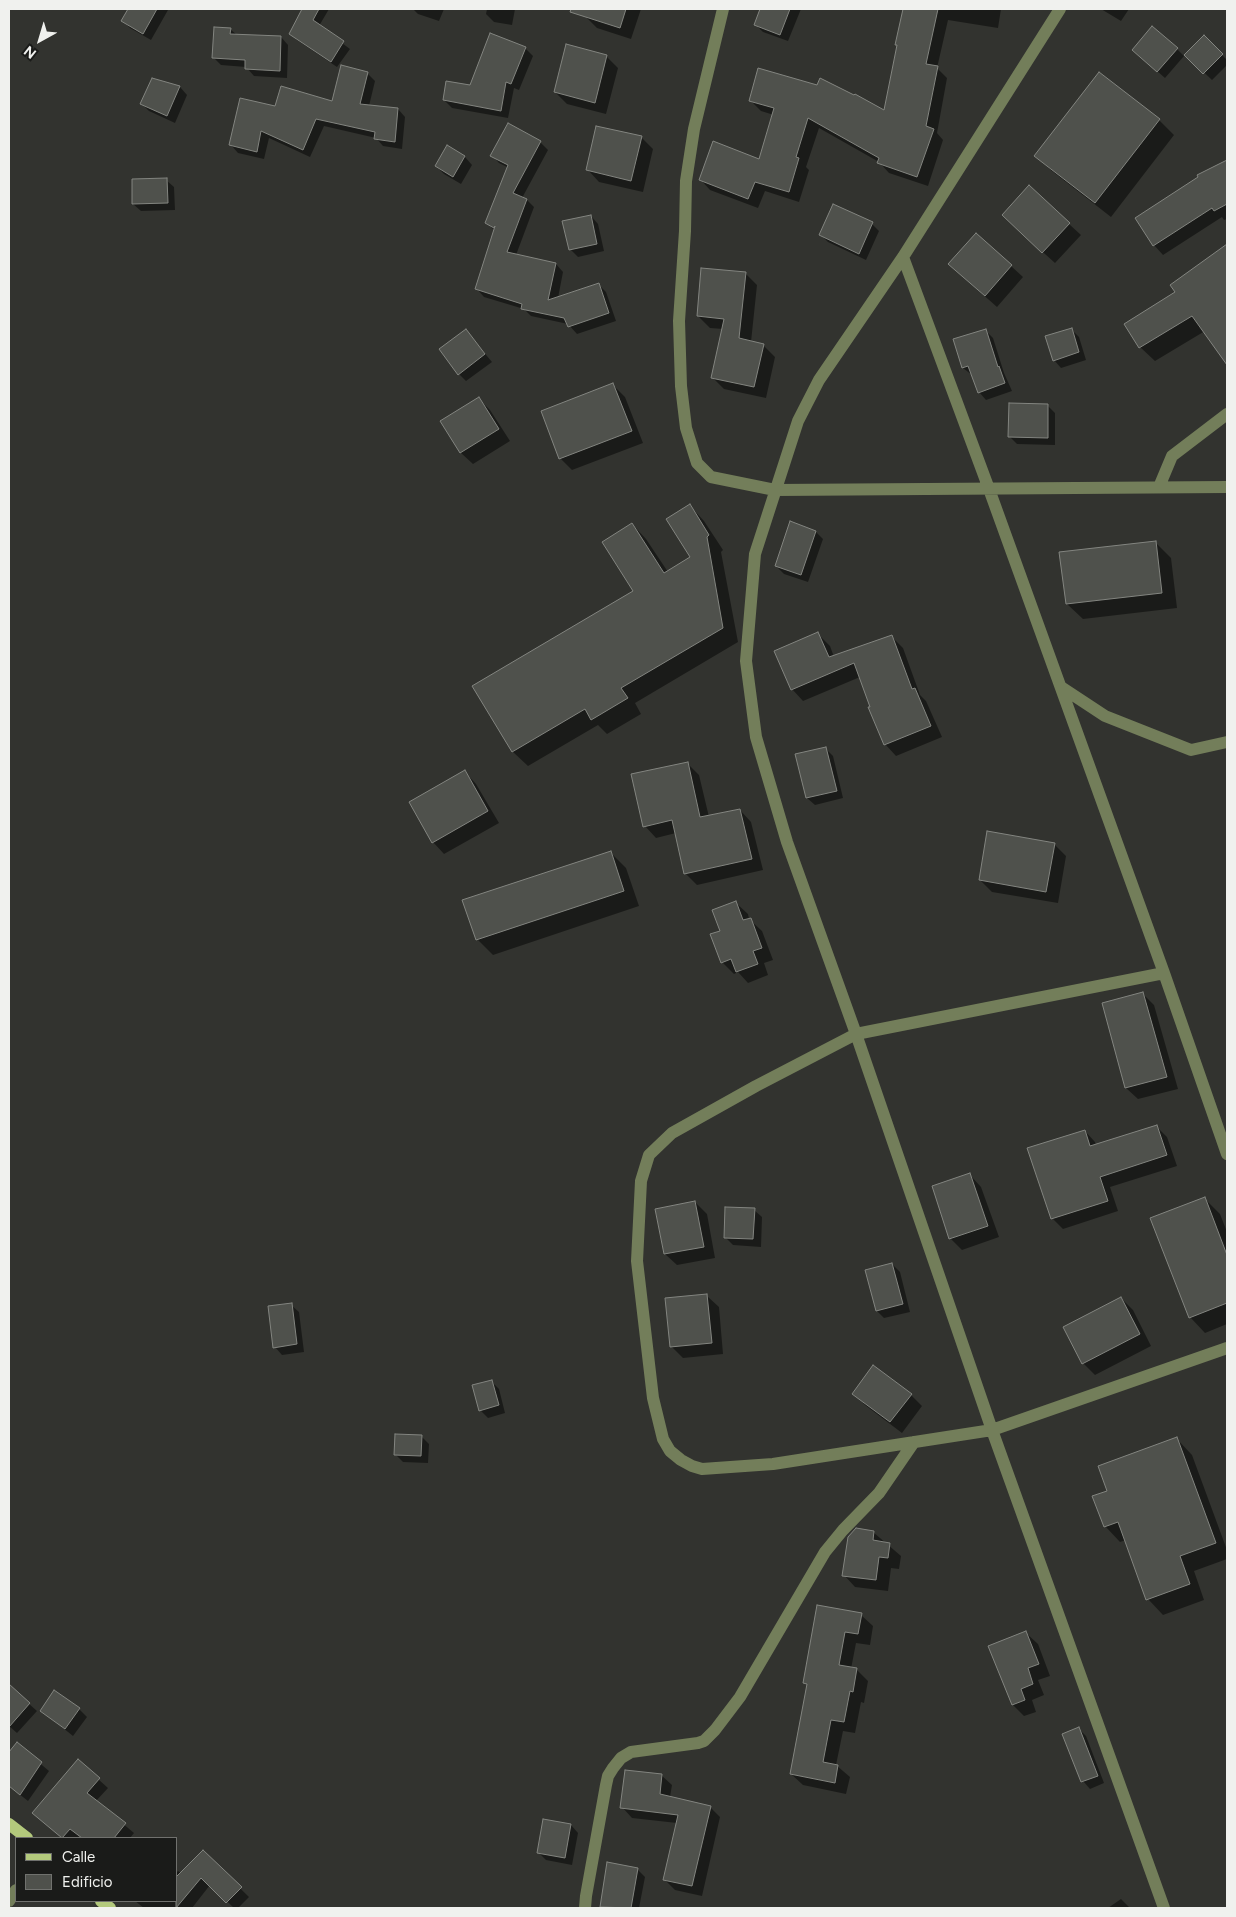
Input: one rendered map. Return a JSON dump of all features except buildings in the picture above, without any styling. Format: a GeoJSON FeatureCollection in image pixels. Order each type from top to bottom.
{"type":"FeatureCollection","features":[{"type":"Feature","properties":{"kind":"main road"},"geometry":{"type":"LineString","coordinates":[[9,1824],[26,1837]]}},
{"type":"Feature","properties":{"kind":"street"},"geometry":{"type":"LineString","coordinates":[[723,9],[694,129],[686,181],[679,321],[682,395],[686,428],[697,463],[711,477],[728,482],[775,490],[1227,486]]}},
{"type":"Feature","properties":{"kind":"street"},"geometry":{"type":"LineString","coordinates":[[1060,9],[903,257],[820,380],[798,421],[755,554],[746,661],[756,736],[786,842],[856,1034],[992,1430],[1164,1908]]}},
{"type":"Feature","properties":{"kind":"street"},"geometry":{"type":"LineString","coordinates":[[903,257],[1061,687],[1227,1154]]}},
{"type":"Feature","properties":{"kind":"street"},"geometry":{"type":"LineString","coordinates":[[1159,487],[1172,456],[1227,414]]}},
{"type":"Feature","properties":{"kind":"street"},"geometry":{"type":"LineString","coordinates":[[1061,687],[1105,716],[1190,750],[1227,742]]}},
{"type":"Feature","properties":{"kind":"street"},"geometry":{"type":"LineString","coordinates":[[1164,973],[856,1034],[756,1086],[672,1133],[649,1156],[641,1181],[637,1261],[653,1398],[663,1439],[670,1451],[681,1460],[702,1469],[773,1464],[992,1430],[1227,1348]]}},
{"type":"Feature","properties":{"kind":"street"},"geometry":{"type":"LineString","coordinates":[[585,1908],[587,1886],[606,1784],[613,1768],[621,1758],[631,1752],[704,1741],[740,1697],[825,1552],[843,1530],[879,1493],[914,1442]]}}]}
